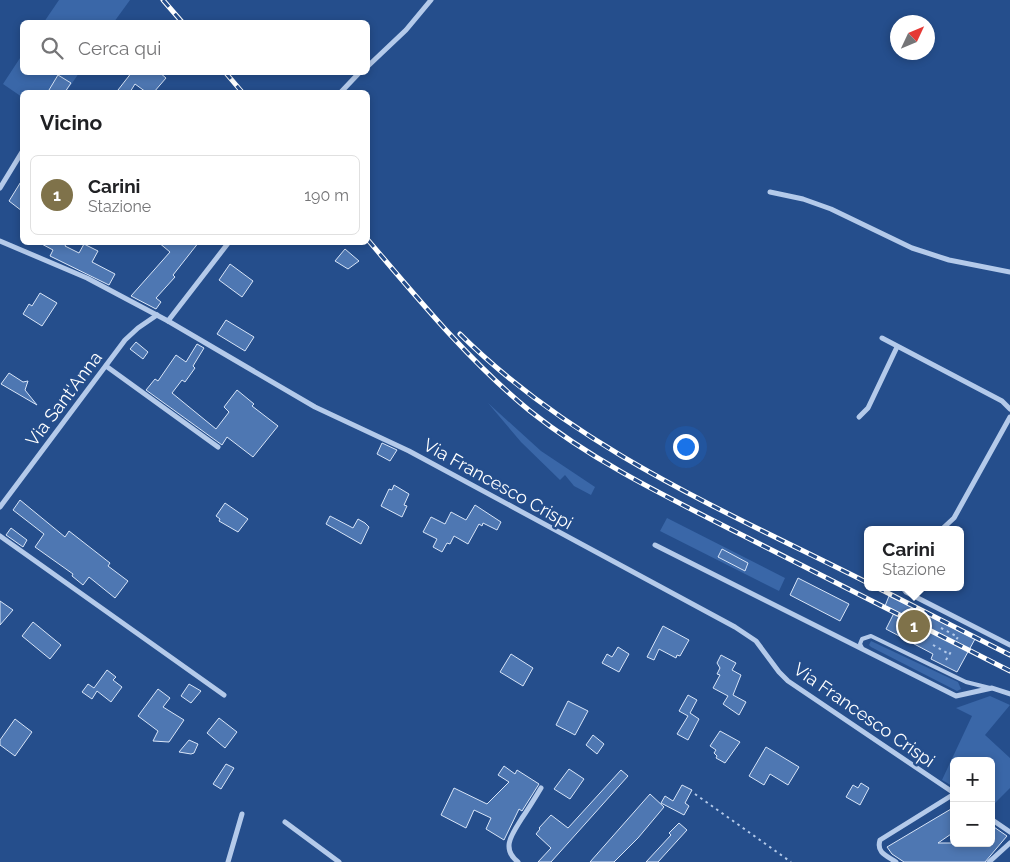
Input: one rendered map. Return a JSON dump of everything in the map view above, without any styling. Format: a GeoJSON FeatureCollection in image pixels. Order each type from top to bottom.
{"type":"FeatureCollection","features":[{"type":"Feature","properties":{"kind":"street"},"geometry":{"type":"LineString","coordinates":[[370,64],[406,30],[431,0]]}},
{"type":"Feature","properties":{"kind":"street"},"geometry":{"type":"LineString","coordinates":[[343,90],[357,75]]}},
{"type":"Feature","properties":{"kind":"street"},"geometry":{"type":"LineString","coordinates":[[0,188],[20,155]]}},
{"type":"Feature","properties":{"kind":"street"},"geometry":{"type":"LineString","coordinates":[[770,192],[803,199],[831,209],[912,248],[948,260],[1010,272]]}},
{"type":"Feature","properties":{"kind":"street","name":"Via Francesco Crispi"},"geometry":{"type":"LineString","coordinates":[[0,241],[87,278],[158,315],[315,406],[410,451],[750,635],[788,681],[950,791]]}},
{"type":"Feature","properties":{"kind":"street"},"geometry":{"type":"LineString","coordinates":[[168,321],[227,245]]}},
{"type":"Feature","properties":{"kind":"street","name":"Via Sant'Anna"},"geometry":{"type":"LineString","coordinates":[[0,507],[125,340],[138,328],[158,315]]}},
{"type":"Feature","properties":{"kind":"street"},"geometry":{"type":"LineString","coordinates":[[882,338],[1002,401],[1010,409]]}},
{"type":"Feature","properties":{"kind":"street"},"geometry":{"type":"LineString","coordinates":[[859,417],[868,408],[897,347]]}},
{"type":"Feature","properties":{"kind":"street"},"geometry":{"type":"LineString","coordinates":[[106,366],[218,447]]}},
{"type":"Feature","properties":{"kind":"street"},"geometry":{"type":"LineString","coordinates":[[945,526],[954,518],[1010,417]]}},
{"type":"Feature","properties":{"kind":"street"},"geometry":{"type":"LineString","coordinates":[[0,536],[224,695]]}},
{"type":"Feature","properties":{"kind":"street"},"geometry":{"type":"LineString","coordinates":[[655,545],[956,696],[992,688],[1010,694]]}},
{"type":"Feature","properties":{"kind":"street"},"geometry":{"type":"LineString","coordinates":[[905,591],[1010,645]]}},
{"type":"Feature","properties":{"kind":"street"},"geometry":{"type":"LineString","coordinates":[[518,862],[510,852],[508,843],[512,832],[541,788]]}},
{"type":"Feature","properties":{"kind":"street"},"geometry":{"type":"LineString","coordinates":[[896,862],[880,852],[880,840],[950,796]]}},
{"type":"Feature","properties":{"kind":"street"},"geometry":{"type":"LineString","coordinates":[[228,862],[242,814]]}},
{"type":"Feature","properties":{"kind":"street"},"geometry":{"type":"LineString","coordinates":[[286,822],[320,850],[339,862]]}},
{"type":"Feature","properties":{"kind":"street"},"geometry":{"type":"LineString","coordinates":[[995,822],[1010,832]]}},
{"type":"Feature","properties":{"kind":"street"},"geometry":{"type":"LineString","coordinates":[[989,862],[1010,843]]}},
{"type":"Feature","properties":{"kind":"lane"},"geometry":{"type":"LineString","coordinates":[[871,654],[864,650],[860,644],[862,639],[867,636],[876,637],[966,682],[992,688]]}},
{"type":"Feature","properties":{"kind":"path"},"geometry":{"type":"LineString","coordinates":[[941,628],[958,637],[956,640]]}},
{"type":"Feature","properties":{"kind":"path"},"geometry":{"type":"LineString","coordinates":[[933,646],[949,654]]}},
{"type":"Feature","properties":{"kind":"path"},"geometry":{"type":"LineString","coordinates":[[946,660],[952,650]]}},
{"type":"Feature","properties":{"kind":"path"},"geometry":{"type":"LineString","coordinates":[[695,794],[791,862]]}},
{"type":"Feature","properties":{"kind":"shaded area"},"geometry":{"type":"Polygon","coordinates":[[[59,0],[130,0],[115,20],[45,20],[59,0]]]}},
{"type":"Feature","properties":{"kind":"shaded area"},"geometry":{"type":"Polygon","coordinates":[[[20,58],[20,75],[78,75],[67,90],[20,90],[20,96],[3,84],[20,58]]]}},
{"type":"Feature","properties":{"kind":"shaded area"},"geometry":{"type":"Polygon","coordinates":[[[488,403],[541,451],[595,487],[591,495],[574,486],[565,475],[560,480],[521,442],[488,403]]]}},
{"type":"Feature","properties":{"kind":"shaded area"},"geometry":{"type":"Polygon","coordinates":[[[667,518],[785,578],[779,591],[660,531],[667,518]]]}},
{"type":"Feature","properties":{"kind":"shaded area"},"geometry":{"type":"Polygon","coordinates":[[[871,641],[958,682],[961,689],[957,691],[871,647],[869,645],[871,641]]]}},
{"type":"Feature","properties":{"kind":"shaded area"},"geometry":{"type":"Polygon","coordinates":[[[990,696],[1010,705],[985,735],[1010,758],[1010,788],[995,803],[995,757],[953,757],[972,716],[956,708],[990,696]]]}},
{"type":"Feature","properties":{"kind":"shaded area"},"geometry":{"type":"Polygon","coordinates":[[[950,763],[950,785],[942,780],[950,763]]]}},
{"type":"Feature","properties":{"kind":"building"},"geometry":{"type":"Polygon","coordinates":[[[58,75],[71,83],[66,90],[49,90],[58,75]]]}},
{"type":"Feature","properties":{"kind":"building"},"geometry":{"type":"Polygon","coordinates":[[[130,75],[162,75],[166,78],[156,90],[143,90],[135,84],[131,90],[118,90],[130,75]]]}},
{"type":"Feature","properties":{"kind":"building"},"geometry":{"type":"Polygon","coordinates":[[[20,183],[20,209],[9,201],[20,183]]]}},
{"type":"Feature","properties":{"kind":"building"},"geometry":{"type":"Polygon","coordinates":[[[44,245],[66,245],[79,253],[83,245],[86,245],[98,251],[92,262],[115,274],[109,285],[50,256],[53,250],[44,245]]]}},
{"type":"Feature","properties":{"kind":"building"},"geometry":{"type":"Polygon","coordinates":[[[162,245],[197,245],[173,275],[175,277],[156,298],[161,302],[156,309],[131,296],[170,252],[162,245]]]}},
{"type":"Feature","properties":{"kind":"building"},"geometry":{"type":"Polygon","coordinates":[[[345,249],[359,261],[348,269],[335,261],[345,249]]]}},
{"type":"Feature","properties":{"kind":"building"},"geometry":{"type":"Polygon","coordinates":[[[230,264],[253,281],[242,297],[219,280],[230,264]]]}},
{"type":"Feature","properties":{"kind":"building"},"geometry":{"type":"Polygon","coordinates":[[[40,293],[57,303],[42,326],[23,314],[29,304],[32,306],[40,293]]]}},
{"type":"Feature","properties":{"kind":"building"},"geometry":{"type":"Polygon","coordinates":[[[226,320],[254,337],[245,351],[217,334],[226,320]]]}},
{"type":"Feature","properties":{"kind":"building"},"geometry":{"type":"Polygon","coordinates":[[[136,342],[148,352],[143,359],[130,349],[136,342]]]}},
{"type":"Feature","properties":{"kind":"building"},"geometry":{"type":"Polygon","coordinates":[[[197,344],[204,348],[193,366],[195,368],[185,382],[182,380],[172,393],[216,429],[229,412],[224,407],[237,390],[254,404],[252,406],[278,426],[253,457],[227,437],[222,445],[146,390],[155,379],[158,381],[176,355],[186,362],[197,344]]]}},
{"type":"Feature","properties":{"kind":"building"},"geometry":{"type":"Polygon","coordinates":[[[9,373],[23,382],[28,381],[25,390],[37,405],[1,384],[9,373]]]}},
{"type":"Feature","properties":{"kind":"building"},"geometry":{"type":"Polygon","coordinates":[[[382,443],[397,450],[390,461],[377,454],[382,443]]]}},
{"type":"Feature","properties":{"kind":"building"},"geometry":{"type":"Polygon","coordinates":[[[394,485],[409,494],[404,505],[407,506],[402,517],[381,506],[389,489],[392,490],[394,485]]]}},
{"type":"Feature","properties":{"kind":"building"},"geometry":{"type":"Polygon","coordinates":[[[20,500],[65,537],[69,531],[110,563],[108,566],[128,581],[115,598],[89,577],[83,585],[72,576],[73,574],[35,547],[44,534],[13,510],[20,500]]]}},
{"type":"Feature","properties":{"kind":"building"},"geometry":{"type":"Polygon","coordinates":[[[225,503],[248,519],[238,532],[219,521],[220,519],[216,516],[225,503]]]}},
{"type":"Feature","properties":{"kind":"building"},"geometry":{"type":"Polygon","coordinates":[[[475,505],[501,522],[497,530],[483,523],[482,526],[479,524],[468,544],[454,536],[450,544],[447,543],[442,552],[433,547],[437,539],[423,532],[431,517],[445,524],[451,512],[466,520],[475,505]]]}},
{"type":"Feature","properties":{"kind":"building"},"geometry":{"type":"Polygon","coordinates":[[[330,516],[353,528],[358,519],[365,523],[369,527],[361,544],[326,524],[330,516]]]}},
{"type":"Feature","properties":{"kind":"building"},"geometry":{"type":"Polygon","coordinates":[[[11,528],[27,540],[23,547],[6,535],[11,528]]]}},
{"type":"Feature","properties":{"kind":"building"},"geometry":{"type":"Polygon","coordinates":[[[722,549],[748,563],[745,571],[718,557],[722,549]]]}},
{"type":"Feature","properties":{"kind":"building"},"geometry":{"type":"Polygon","coordinates":[[[798,578],[849,604],[840,621],[790,595],[798,578]]]}},
{"type":"Feature","properties":{"kind":"building"},"geometry":{"type":"Polygon","coordinates":[[[889,596],[975,639],[957,672],[931,659],[933,654],[886,629],[895,611],[885,606],[889,596]]]}},
{"type":"Feature","properties":{"kind":"building"},"geometry":{"type":"Polygon","coordinates":[[[0,601],[13,610],[0,625],[0,601]]]}},
{"type":"Feature","properties":{"kind":"building"},"geometry":{"type":"Polygon","coordinates":[[[33,622],[61,645],[50,659],[22,636],[33,622]]]}},
{"type":"Feature","properties":{"kind":"building"},"geometry":{"type":"Polygon","coordinates":[[[663,626],[689,640],[680,656],[677,655],[676,658],[659,649],[654,660],[647,657],[663,626]]]}},
{"type":"Feature","properties":{"kind":"building"},"geometry":{"type":"Polygon","coordinates":[[[618,647],[629,654],[619,672],[602,663],[607,654],[612,657],[618,647]]]}},
{"type":"Feature","properties":{"kind":"building"},"geometry":{"type":"Polygon","coordinates":[[[511,654],[533,668],[523,686],[500,672],[511,654]]]}},
{"type":"Feature","properties":{"kind":"building"},"geometry":{"type":"Polygon","coordinates":[[[721,655],[736,663],[732,670],[741,675],[733,695],[746,702],[739,715],[723,704],[728,696],[713,688],[720,675],[717,674],[720,668],[717,663],[721,655]]]}},
{"type":"Feature","properties":{"kind":"building"},"geometry":{"type":"Polygon","coordinates":[[[107,670],[116,677],[113,680],[122,687],[111,702],[97,691],[92,699],[82,692],[88,684],[94,688],[107,670]]]}},
{"type":"Feature","properties":{"kind":"building"},"geometry":{"type":"Polygon","coordinates":[[[189,684],[201,691],[191,703],[181,696],[189,684]]]}},
{"type":"Feature","properties":{"kind":"building"},"geometry":{"type":"Polygon","coordinates":[[[158,689],[170,698],[163,707],[184,720],[169,742],[153,741],[158,731],[138,716],[158,689]]]}},
{"type":"Feature","properties":{"kind":"building"},"geometry":{"type":"Polygon","coordinates":[[[688,695],[697,700],[690,713],[699,719],[688,740],[677,734],[688,716],[679,711],[688,695]]]}},
{"type":"Feature","properties":{"kind":"building"},"geometry":{"type":"Polygon","coordinates":[[[568,701],[588,711],[575,735],[556,725],[568,701]]]}},
{"type":"Feature","properties":{"kind":"building"},"geometry":{"type":"Polygon","coordinates":[[[219,718],[237,732],[225,748],[207,733],[219,718]]]}},
{"type":"Feature","properties":{"kind":"building"},"geometry":{"type":"Polygon","coordinates":[[[15,719],[32,732],[15,756],[0,745],[0,740],[15,719]]]}},
{"type":"Feature","properties":{"kind":"building"},"geometry":{"type":"Polygon","coordinates":[[[720,731],[740,742],[725,763],[716,758],[717,756],[714,753],[716,750],[710,746],[720,731]]]}},
{"type":"Feature","properties":{"kind":"building"},"geometry":{"type":"Polygon","coordinates":[[[593,735],[604,744],[597,754],[586,745],[593,735]]]}},
{"type":"Feature","properties":{"kind":"building"},"geometry":{"type":"Polygon","coordinates":[[[189,740],[198,744],[194,753],[179,752],[189,740]]]}},
{"type":"Feature","properties":{"kind":"building"},"geometry":{"type":"Polygon","coordinates":[[[766,747],[799,767],[788,785],[770,774],[764,785],[749,776],[766,747]]]}},
{"type":"Feature","properties":{"kind":"building"},"geometry":{"type":"Polygon","coordinates":[[[226,764],[234,768],[221,789],[213,784],[226,764]]]}},
{"type":"Feature","properties":{"kind":"building"},"geometry":{"type":"Polygon","coordinates":[[[504,766],[515,774],[517,770],[539,784],[522,811],[519,809],[504,840],[486,829],[491,818],[474,810],[466,828],[441,815],[454,788],[487,804],[509,782],[498,775],[504,766]]]}},
{"type":"Feature","properties":{"kind":"building"},"geometry":{"type":"Polygon","coordinates":[[[569,769],[584,779],[570,799],[554,789],[569,769]]]}},
{"type":"Feature","properties":{"kind":"building"},"geometry":{"type":"Polygon","coordinates":[[[621,770],[628,776],[551,862],[538,862],[551,848],[536,834],[539,828],[551,815],[568,828],[621,770]]]}},
{"type":"Feature","properties":{"kind":"building"},"geometry":{"type":"Polygon","coordinates":[[[861,783],[869,788],[860,805],[846,797],[853,785],[858,788],[861,783]]]}},
{"type":"Feature","properties":{"kind":"building"},"geometry":{"type":"Polygon","coordinates":[[[682,785],[692,790],[685,803],[689,806],[684,815],[661,803],[665,796],[673,801],[682,785]]]}},
{"type":"Feature","properties":{"kind":"building"},"geometry":{"type":"Polygon","coordinates":[[[650,794],[664,807],[638,838],[614,862],[590,862],[650,794]]]}},
{"type":"Feature","properties":{"kind":"building"},"geometry":{"type":"Polygon","coordinates":[[[950,810],[950,835],[938,843],[950,843],[950,847],[995,847],[995,828],[1007,836],[985,862],[904,862],[892,854],[887,847],[950,810]]]}},
{"type":"Feature","properties":{"kind":"building"},"geometry":{"type":"Polygon","coordinates":[[[679,823],[687,830],[658,862],[646,862],[671,835],[669,833],[679,823]]]}},
{"type":"Feature","properties":{"kind":"railway"},"geometry":{"type":"LineString","coordinates":[[163,0],[180,20]]}},
{"type":"Feature","properties":{"kind":"railway"},"geometry":{"type":"LineString","coordinates":[[228,75],[240,90]]}},
{"type":"Feature","properties":{"kind":"railway"},"geometry":{"type":"LineString","coordinates":[[370,242],[445,329],[486,372],[530,411],[580,447],[658,492],[1010,671]]}},
{"type":"Feature","properties":{"kind":"railway"},"geometry":{"type":"LineString","coordinates":[[460,334],[505,374],[552,411],[602,444],[706,503],[864,581]]}},
{"type":"Feature","properties":{"kind":"railway"},"geometry":{"type":"LineString","coordinates":[[884,591],[1010,655]]}},
{"type":"Feature","properties":{"kind":"place","name":"Carini"},"geometry":{"type":"Point","coordinates":[914,626]}}]}
